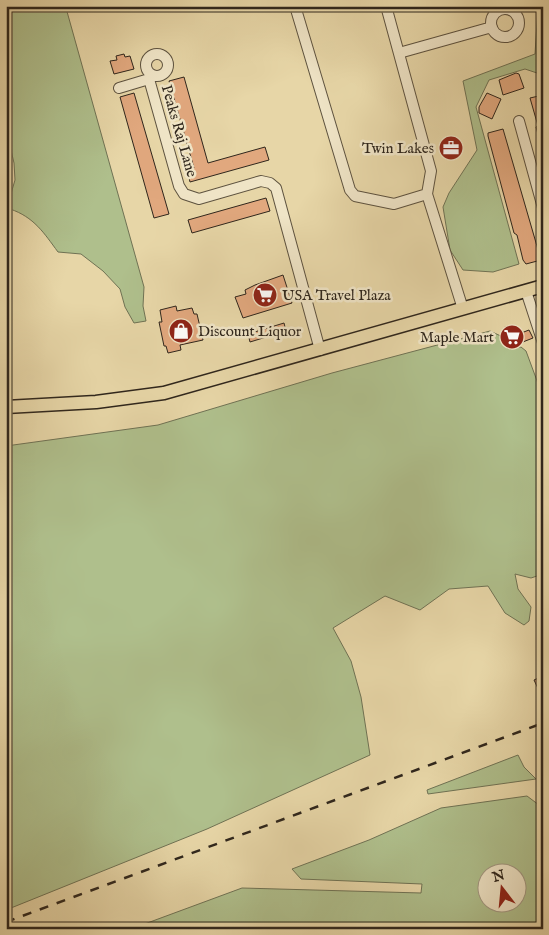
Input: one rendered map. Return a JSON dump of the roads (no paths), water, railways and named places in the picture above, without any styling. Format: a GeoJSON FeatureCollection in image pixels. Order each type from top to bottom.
{"type":"FeatureCollection","features":[{"type":"Feature","properties":{"kind":"main road"},"geometry":{"type":"LineString","coordinates":[[6,407],[96,402],[164,393],[543,286]]}},
{"type":"Feature","properties":{"kind":"street"},"geometry":{"type":"LineString","coordinates":[[295,6],[350,190],[355,196],[394,204],[427,194]]}},
{"type":"Feature","properties":{"kind":"street"},"geometry":{"type":"LineString","coordinates":[[386,6],[431,171],[427,194],[462,309]]}},
{"type":"Feature","properties":{"kind":"street"},"geometry":{"type":"LineString","coordinates":[[398,53],[492,27]]}},
{"type":"Feature","properties":{"kind":"street","name":"Peaks Raj Lane"},"geometry":{"type":"LineString","coordinates":[[119,88],[150,77],[179,186],[184,194],[199,199],[262,181],[270,183],[276,188],[320,350]]}},
{"type":"Feature","properties":{"kind":"street"},"geometry":{"type":"LineString","coordinates":[[519,121],[543,208]]}},
{"type":"Feature","properties":{"kind":"street"},"geometry":{"type":"LineString","coordinates":[[526,292],[543,343]]}},
{"type":"Feature","properties":{"kind":"railway"},"geometry":{"type":"LineString","coordinates":[[6,922],[543,723]]}},
{"type":"Feature","properties":{"kind":"place","name":"Twin Lakes"},"geometry":{"type":"Point","coordinates":[451,148]}},
{"type":"Feature","properties":{"kind":"place","name":"USA Travel Plaza"},"geometry":{"type":"Point","coordinates":[265,295]}},
{"type":"Feature","properties":{"kind":"place","name":"Discount Liquor"},"geometry":{"type":"Point","coordinates":[181,331]}},
{"type":"Feature","properties":{"kind":"place","name":"Maple Mart"},"geometry":{"type":"Point","coordinates":[512,337]}}]}
